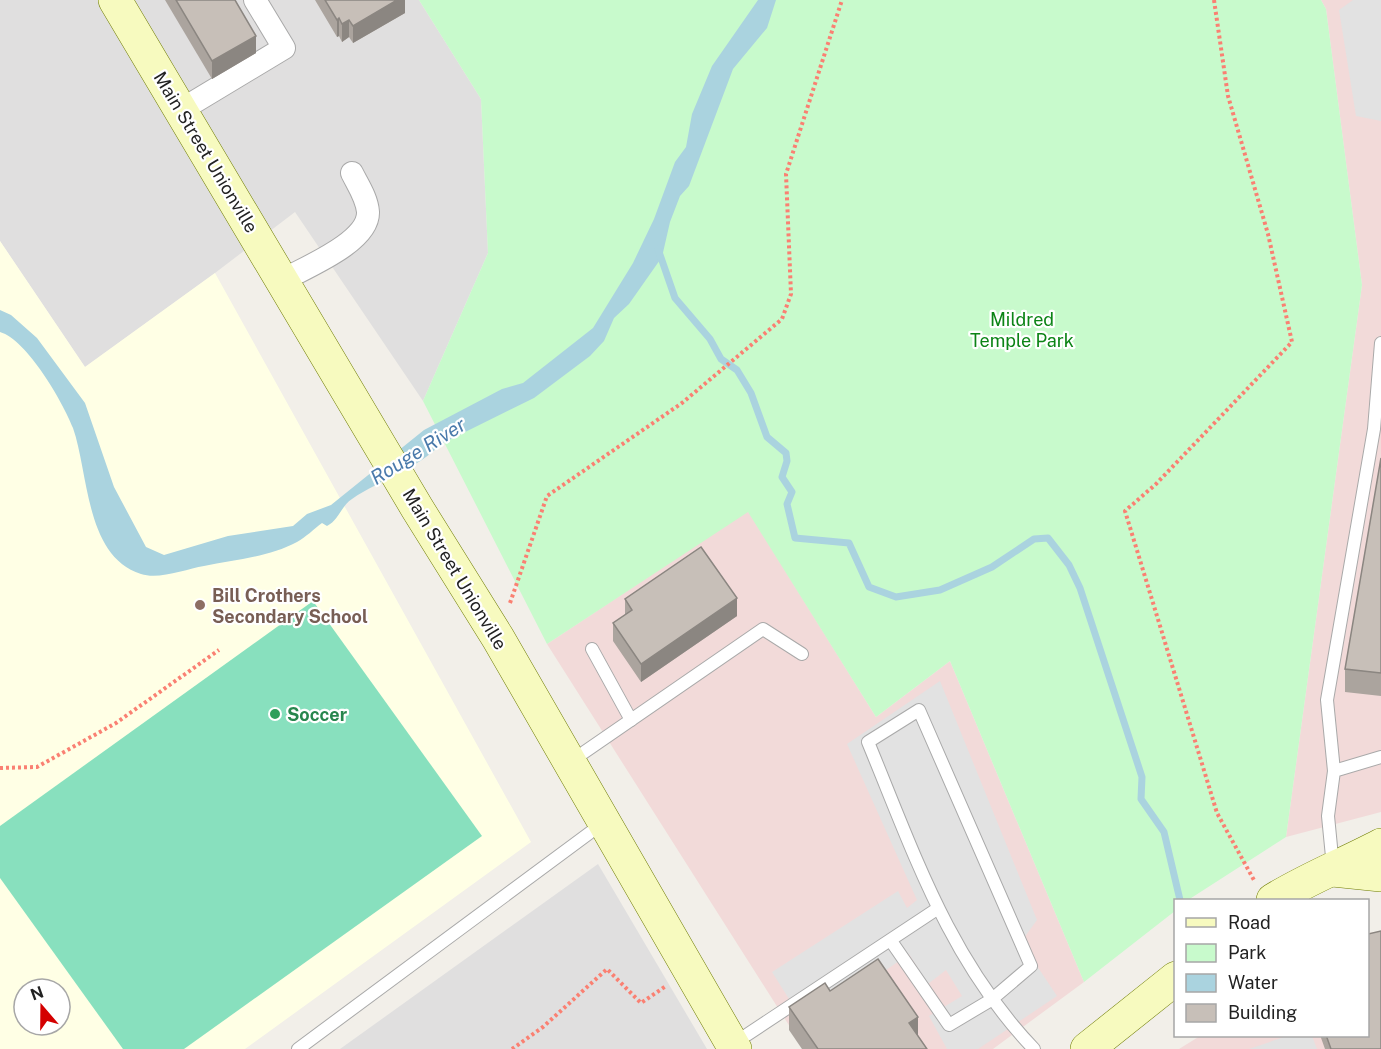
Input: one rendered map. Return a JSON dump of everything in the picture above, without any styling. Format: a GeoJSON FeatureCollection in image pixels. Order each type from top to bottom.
{"type":"FeatureCollection","features":[{"type":"Feature","properties":{"kind":"main road","name":"Main Street Unionville"},"geometry":{"type":"LineString","coordinates":[[115,0],[361,410],[417,508],[498,638],[733,1047]]}},
{"type":"Feature","properties":{"kind":"main road"},"geometry":{"type":"LineString","coordinates":[[1267,895],[1333,870],[1381,845]]}},
{"type":"Feature","properties":{"kind":"main road"},"geometry":{"type":"LineString","coordinates":[[1333,870],[1381,875]]}},
{"type":"Feature","properties":{"kind":"main road"},"geometry":{"type":"LineString","coordinates":[[1087,1049],[1174,980]]}},
{"type":"Feature","properties":{"kind":"street"},"geometry":{"type":"LineString","coordinates":[[180,110],[284,48],[255,0]]}},
{"type":"Feature","properties":{"kind":"street"},"geometry":{"type":"LineString","coordinates":[[283,280],[348,243],[364,228],[368,210],[352,172]]}},
{"type":"Feature","properties":{"kind":"lane"},"geometry":{"type":"LineString","coordinates":[[1333,870],[1328,816],[1334,771],[1327,700],[1374,429],[1381,344]]}},
{"type":"Feature","properties":{"kind":"lane"},"geometry":{"type":"LineString","coordinates":[[570,762],[763,629],[802,654]]}},
{"type":"Feature","properties":{"kind":"lane"},"geometry":{"type":"LineString","coordinates":[[592,649],[631,720]]}},
{"type":"Feature","properties":{"kind":"lane"},"geometry":{"type":"LineString","coordinates":[[891,940],[949,1024],[991,1000],[1031,966],[919,710],[868,742],[937,909],[969,969],[991,1000],[1034,1049]]}},
{"type":"Feature","properties":{"kind":"lane"},"geometry":{"type":"LineString","coordinates":[[1334,771],[1381,757]]}},
{"type":"Feature","properties":{"kind":"lane"},"geometry":{"type":"LineString","coordinates":[[298,1049],[604,823]]}},
{"type":"Feature","properties":{"kind":"lane"},"geometry":{"type":"LineString","coordinates":[[733,1047],[937,909]]}},
{"type":"Feature","properties":{"kind":"path"},"geometry":{"type":"LineString","coordinates":[[498,638],[547,496],[682,403],[782,319],[790,294],[786,174],[842,0]]}},
{"type":"Feature","properties":{"kind":"path"},"geometry":{"type":"LineString","coordinates":[[1214,0],[1228,96],[1268,234],[1292,342],[1156,484],[1125,512],[1217,813],[1267,895]]}},
{"type":"Feature","properties":{"kind":"path"},"geometry":{"type":"LineString","coordinates":[[0,768],[37,767],[116,723],[219,650]]}},
{"type":"Feature","properties":{"kind":"path"},"geometry":{"type":"LineString","coordinates":[[512,1049],[543,1027],[607,969],[641,1003],[689,970]]}},
{"type":"Feature","properties":{"kind":"shaded area"},"geometry":{"type":"Polygon","coordinates":[[[0,0],[419,0],[481,99],[488,253],[423,401],[295,212],[85,367],[0,241],[0,0]]]}},
{"type":"Feature","properties":{"kind":"shaded area"},"geometry":{"type":"Polygon","coordinates":[[[1321,0],[1381,0],[1381,812],[1286,837],[1362,285],[1326,9],[1321,0]]]}},
{"type":"Feature","properties":{"kind":"shaded area"},"geometry":{"type":"Polygon","coordinates":[[[1353,0],[1381,0],[1381,121],[1356,116],[1339,10],[1353,0]]]}},
{"type":"Feature","properties":{"kind":"shaded area","name":"Bill Crothers Secondary School"},"geometry":{"type":"Polygon","coordinates":[[[0,241],[85,367],[215,273],[531,842],[245,1049],[0,1049],[0,241]]]}},
{"type":"Feature","properties":{"kind":"shaded area"},"geometry":{"type":"Polygon","coordinates":[[[748,511],[876,717],[950,661],[1084,982],[993,1049],[804,1049],[547,644],[748,511]]]}},
{"type":"Feature","properties":{"kind":"shaded area"},"geometry":{"type":"Polygon","coordinates":[[[940,681],[1037,920],[1021,942],[1057,996],[978,1049],[947,1049],[929,1016],[962,996],[946,970],[928,984],[909,954],[869,982],[801,1018],[772,972],[898,891],[907,908],[917,900],[847,744],[940,681]]]}},
{"type":"Feature","properties":{"kind":"shaded area"},"geometry":{"type":"Polygon","coordinates":[[[598,864],[707,1049],[340,1049],[598,864]]]}},
{"type":"Feature","properties":{"kind":"shaded area"},"geometry":{"type":"Polygon","coordinates":[[[1381,931],[1381,1049],[1179,1049],[1198,1037],[1369,1037],[1369,933],[1381,931]]]}},
{"type":"Feature","properties":{"kind":"shaded area"},"geometry":{"type":"Polygon","coordinates":[[[1284,1037],[1312,1037],[1317,1049],[1249,1049],[1284,1037]]]}},
{"type":"Feature","properties":{"kind":"green space","name":"Mildred Temple Park"},"geometry":{"type":"Polygon","coordinates":[[[419,0],[1321,0],[1326,9],[1362,285],[1286,837],[1190,899],[1174,899],[1174,912],[1084,982],[950,661],[876,717],[748,512],[547,644],[423,401],[488,253],[481,99],[419,0]]]}},
{"type":"Feature","properties":{"kind":"green space","name":"Soccer"},"geometry":{"type":"Polygon","coordinates":[[[313,601],[482,836],[184,1049],[123,1049],[0,878],[0,826],[313,601]]]}},
{"type":"Feature","properties":{"kind":"water","name":"Rouge River"},"geometry":{"type":"Polygon","coordinates":[[[758,0],[776,0],[767,28],[733,69],[689,186],[680,196],[670,222],[662,257],[629,304],[614,318],[604,341],[590,356],[534,398],[441,444],[410,468],[352,499],[327,526],[322,523],[300,540],[286,547],[251,557],[156,576],[141,574],[123,564],[109,550],[92,512],[73,428],[43,373],[21,347],[0,332],[0,310],[11,315],[37,338],[85,403],[114,487],[146,547],[164,555],[228,536],[293,526],[307,514],[331,505],[424,430],[502,389],[523,383],[593,328],[633,263],[654,219],[675,162],[686,147],[692,114],[712,66],[758,0]]]}},
{"type":"Feature","properties":{"kind":"building"},"geometry":{"type":"Polygon","coordinates":[[[176,0],[235,0],[256,36],[212,61],[176,0]]]}},
{"type":"Feature","properties":{"kind":"building"},"geometry":{"type":"Polygon","coordinates":[[[325,0],[397,0],[353,26],[349,20],[342,24],[339,18],[337,20],[325,0]]]}},
{"type":"Feature","properties":{"kind":"building"},"geometry":{"type":"Polygon","coordinates":[[[1381,458],[1381,673],[1345,669],[1381,458]]]}},
{"type":"Feature","properties":{"kind":"building"},"geometry":{"type":"Polygon","coordinates":[[[701,547],[737,598],[641,664],[613,623],[632,610],[625,599],[701,547]]]}},
{"type":"Feature","properties":{"kind":"building"},"geometry":{"type":"Polygon","coordinates":[[[1381,931],[1381,1049],[1331,1049],[1327,1037],[1369,1037],[1369,934],[1381,931]]]}},
{"type":"Feature","properties":{"kind":"building"},"geometry":{"type":"Polygon","coordinates":[[[878,959],[918,1017],[909,1023],[927,1049],[818,1049],[789,1007],[825,983],[830,991],[878,959]]]}},
{"type":"Feature","properties":{"kind":"waterway"},"geometry":{"type":"LineString","coordinates":[[658,249],[675,298],[710,339],[721,359],[737,370],[751,393],[767,437],[786,453],[787,461],[782,477],[792,492],[787,504],[795,538],[849,543],[869,587],[896,597],[940,590],[992,567],[1034,539],[1048,538],[1069,565],[1080,588],[1142,777],[1141,799],[1164,832],[1180,899]]}},
{"type":"Feature","properties":{"kind":"place","name":"Bill Crothers Secondary School"},"geometry":{"type":"Point","coordinates":[200,605]}},
{"type":"Feature","properties":{"kind":"place","name":"Soccer"},"geometry":{"type":"Point","coordinates":[275,714]}}]}
